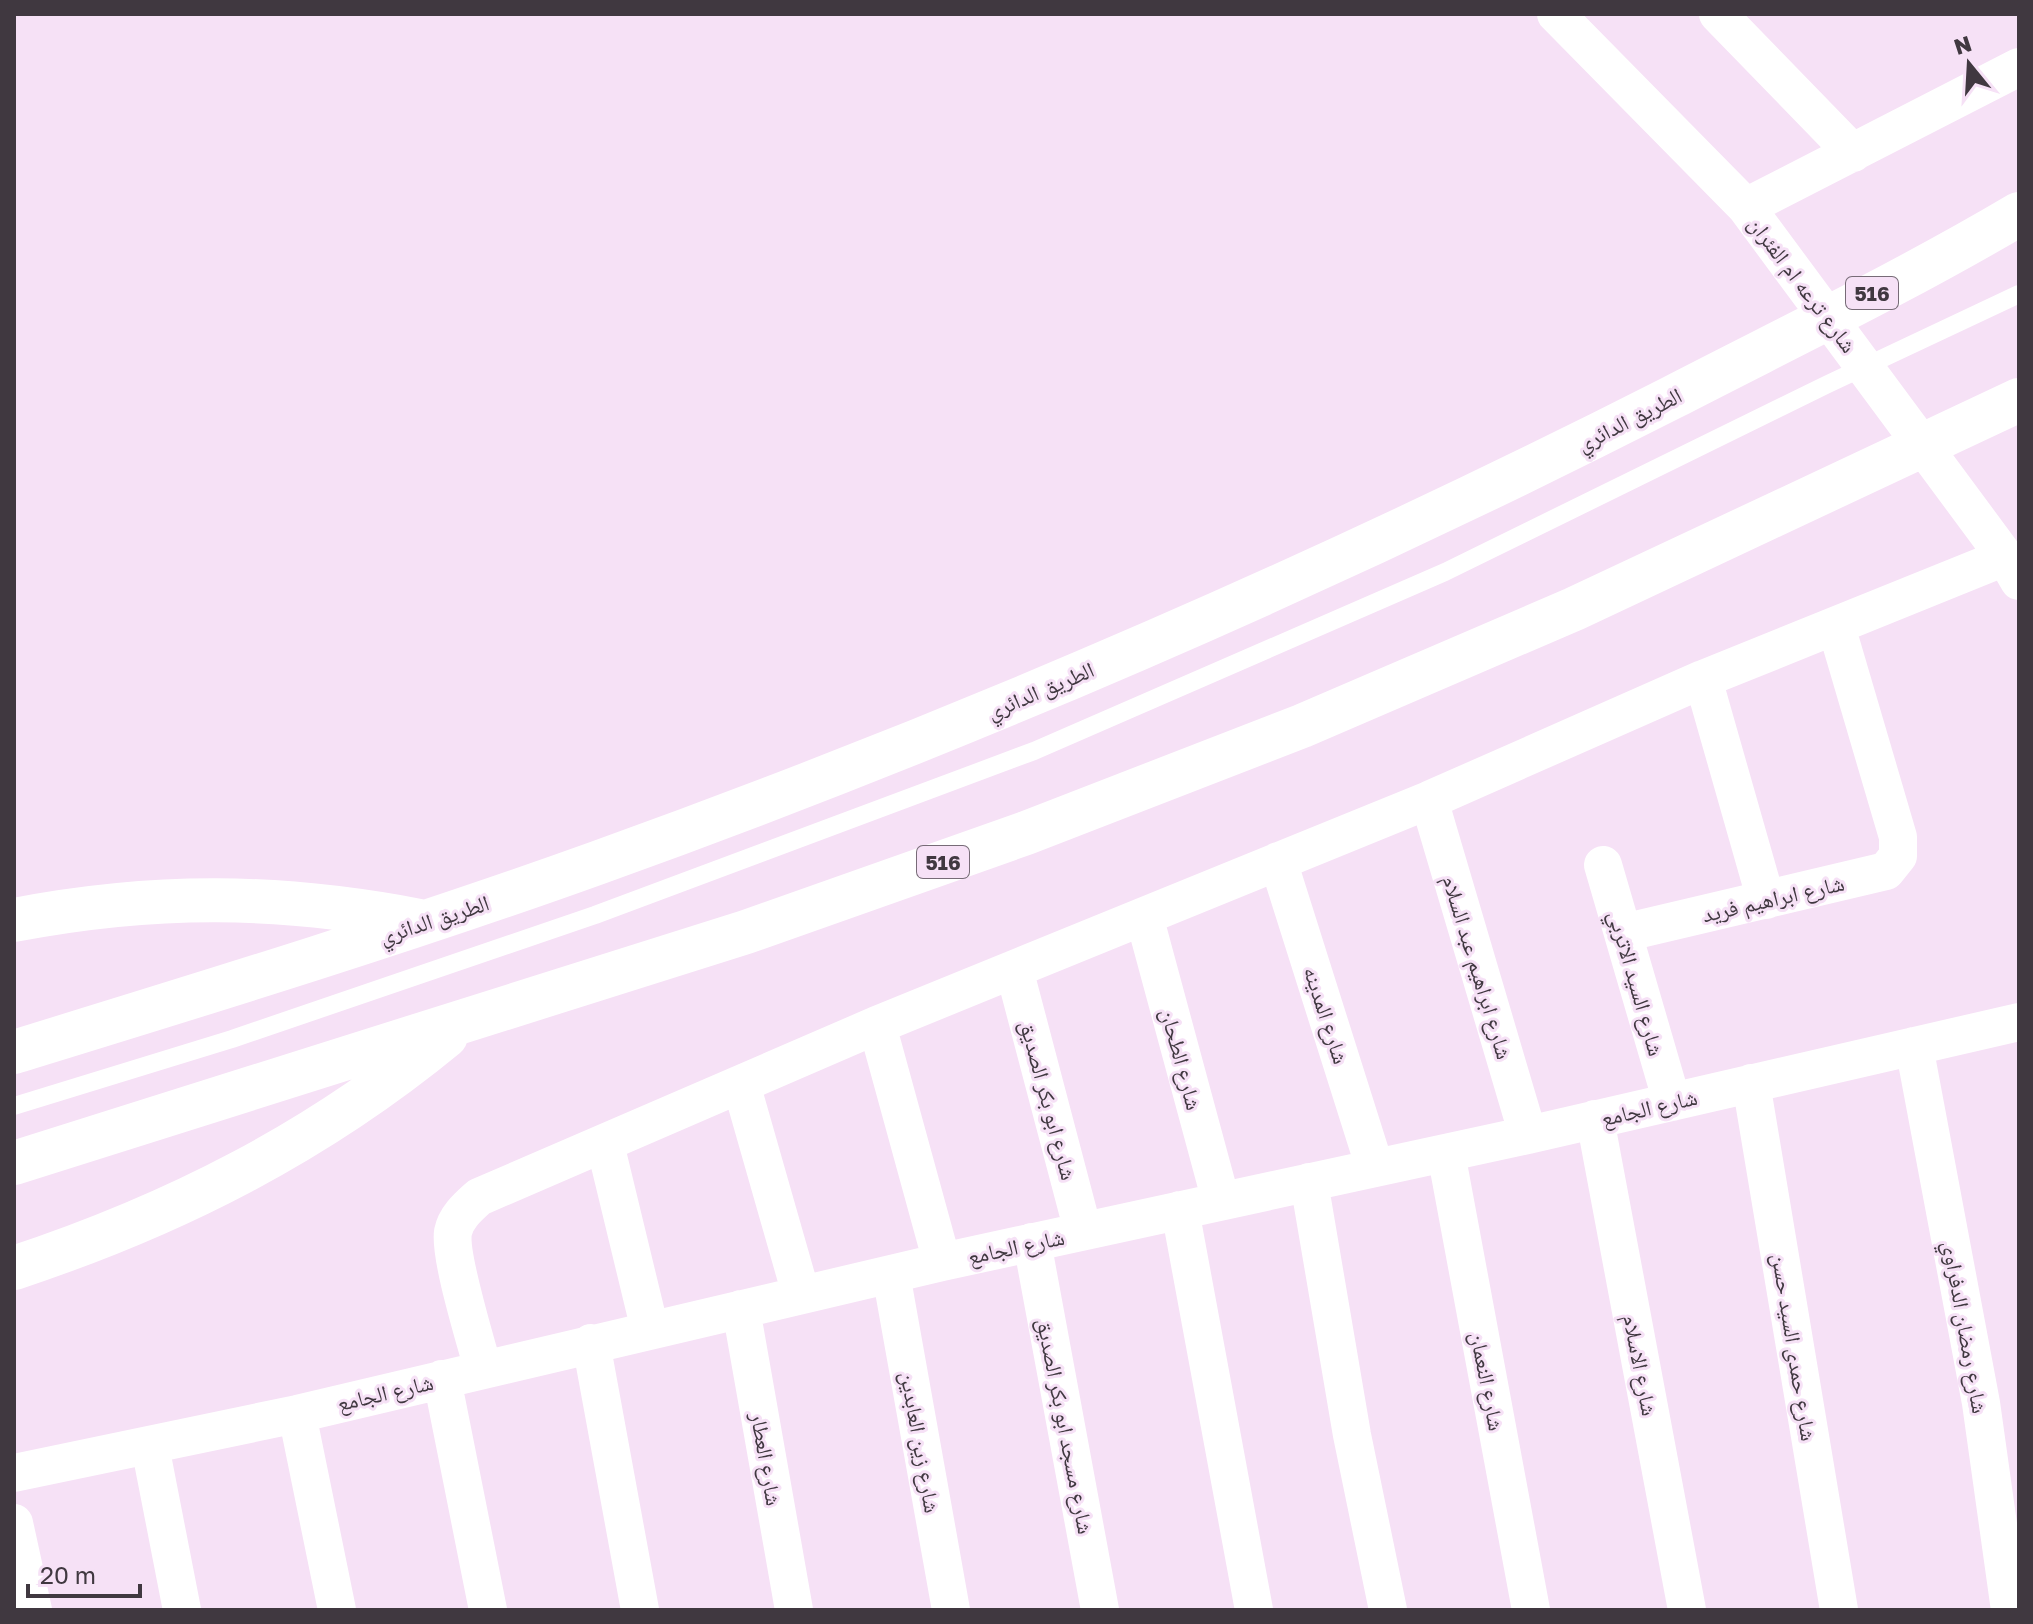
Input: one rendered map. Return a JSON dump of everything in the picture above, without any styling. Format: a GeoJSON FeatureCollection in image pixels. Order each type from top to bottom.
{"type":"FeatureCollection","features":[{"type":"Feature","properties":{"kind":"highway","name":"الطريق الدائري"},"geometry":{"type":"LineString","coordinates":[[14,1052],[426,923],[768,800],[1092,669],[1437,513],[1763,351],[2019,214]]}},
{"type":"Feature","properties":{"kind":"highway","name":"516"},"geometry":{"type":"LineString","coordinates":[[14,1163],[746,932],[1026,833],[1273,737],[1574,609],[2019,400]]}},
{"type":"Feature","properties":{"kind":"highway"},"geometry":{"type":"LineString","coordinates":[[14,920],[74,908],[204,898],[322,904],[426,923]]}},
{"type":"Feature","properties":{"kind":"highway"},"geometry":{"type":"LineString","coordinates":[[14,1268],[101,1238],[226,1182],[350,1109],[464,1021]]}},
{"type":"Feature","properties":{"kind":"street","name":"شارع ترعه ام الفئران"},"geometry":{"type":"LineString","coordinates":[[1556,14],[1746,207],[2012,569]]}},
{"type":"Feature","properties":{"kind":"street"},"geometry":{"type":"LineString","coordinates":[[1718,14],[1853,153]]}},
{"type":"Feature","properties":{"kind":"street"},"geometry":{"type":"LineString","coordinates":[[1746,207],[2019,67]]}},
{"type":"Feature","properties":{"kind":"street"},"geometry":{"type":"LineString","coordinates":[[483,1369],[454,1254],[453,1232],[463,1212],[479,1197],[877,1025],[1429,800],[1703,679],[1836,626],[2012,569]]}},
{"type":"Feature","properties":{"kind":"street","name":"شارع ابراهيم فريد"},"geometry":{"type":"LineString","coordinates":[[1623,933],[1886,871],[1898,856],[1898,837],[1836,626]]}},
{"type":"Feature","properties":{"kind":"street"},"geometry":{"type":"LineString","coordinates":[[1703,679],[1766,900]]}},
{"type":"Feature","properties":{"kind":"street","name":"شارع ابراهيم عبد السلام"},"geometry":{"type":"LineString","coordinates":[[1429,800],[1528,1135]]}},
{"type":"Feature","properties":{"kind":"street","name":"شارع المدينه"},"geometry":{"type":"LineString","coordinates":[[1278,861],[1375,1168]]}},
{"type":"Feature","properties":{"kind":"street","name":"شارع السيد الاتربي"},"geometry":{"type":"LineString","coordinates":[[1603,865],[1672,1102]]}},
{"type":"Feature","properties":{"kind":"street","name":"شارع الطحان"},"geometry":{"type":"LineString","coordinates":[[1144,916],[1221,1201]]}},
{"type":"Feature","properties":{"kind":"street","name":"شارع ابو بكر الصديق"},"geometry":{"type":"LineString","coordinates":[[1014,969],[1083,1231]]}},
{"type":"Feature","properties":{"kind":"street","name":"شارع الجامع"},"geometry":{"type":"LineString","coordinates":[[14,1473],[297,1414],[801,1294],[1528,1135],[2019,1022]]}},
{"type":"Feature","properties":{"kind":"street"},"geometry":{"type":"LineString","coordinates":[[877,1025],[942,1262]]}},
{"type":"Feature","properties":{"kind":"street","name":"شارع رمضان الدفراوي"},"geometry":{"type":"LineString","coordinates":[[1914,1046],[1981,1403],[2010,1610]]}},
{"type":"Feature","properties":{"kind":"street","name":"شارع حمدى السيد حسن"},"geometry":{"type":"LineString","coordinates":[[1751,1083],[1839,1610]]}},
{"type":"Feature","properties":{"kind":"street"},"geometry":{"type":"LineString","coordinates":[[741,1084],[801,1294]]}},
{"type":"Feature","properties":{"kind":"street","name":"شارع الاسلام"},"geometry":{"type":"LineString","coordinates":[[1595,1119],[1687,1610]]}},
{"type":"Feature","properties":{"kind":"street"},"geometry":{"type":"LineString","coordinates":[[605,1144],[650,1330]]}},
{"type":"Feature","properties":{"kind":"street","name":"شارع النعمان"},"geometry":{"type":"LineString","coordinates":[[1446,1153],[1531,1610]]}},
{"type":"Feature","properties":{"kind":"street"},"geometry":{"type":"LineString","coordinates":[[1309,1182],[1352,1435],[1388,1610]]}},
{"type":"Feature","properties":{"kind":"street"},"geometry":{"type":"LineString","coordinates":[[1180,1210],[1254,1610]]}},
{"type":"Feature","properties":{"kind":"street","name":"شارع مسجد ابو بكر الصديق"},"geometry":{"type":"LineString","coordinates":[[1032,1242],[1100,1610]]}},
{"type":"Feature","properties":{"kind":"street","name":"شارع زين العابدين"},"geometry":{"type":"LineString","coordinates":[[891,1274],[951,1610]]}},
{"type":"Feature","properties":{"kind":"street","name":"شارع العطار"},"geometry":{"type":"LineString","coordinates":[[741,1309],[794,1610]]}},
{"type":"Feature","properties":{"kind":"street"},"geometry":{"type":"LineString","coordinates":[[591,1343],[640,1610]]}},
{"type":"Feature","properties":{"kind":"street"},"geometry":{"type":"LineString","coordinates":[[442,1379],[488,1610]]}},
{"type":"Feature","properties":{"kind":"street"},"geometry":{"type":"LineString","coordinates":[[297,1414],[337,1610]]}},
{"type":"Feature","properties":{"kind":"street"},"geometry":{"type":"LineString","coordinates":[[150,1446],[182,1610]]}},
{"type":"Feature","properties":{"kind":"street"},"geometry":{"type":"LineString","coordinates":[[14,1523],[33,1610]]}},
{"type":"Feature","properties":{"kind":"lane"},"geometry":{"type":"LineString","coordinates":[[14,1106],[232,1039],[595,915],[1034,751],[1445,572],[2019,294]]}}]}
